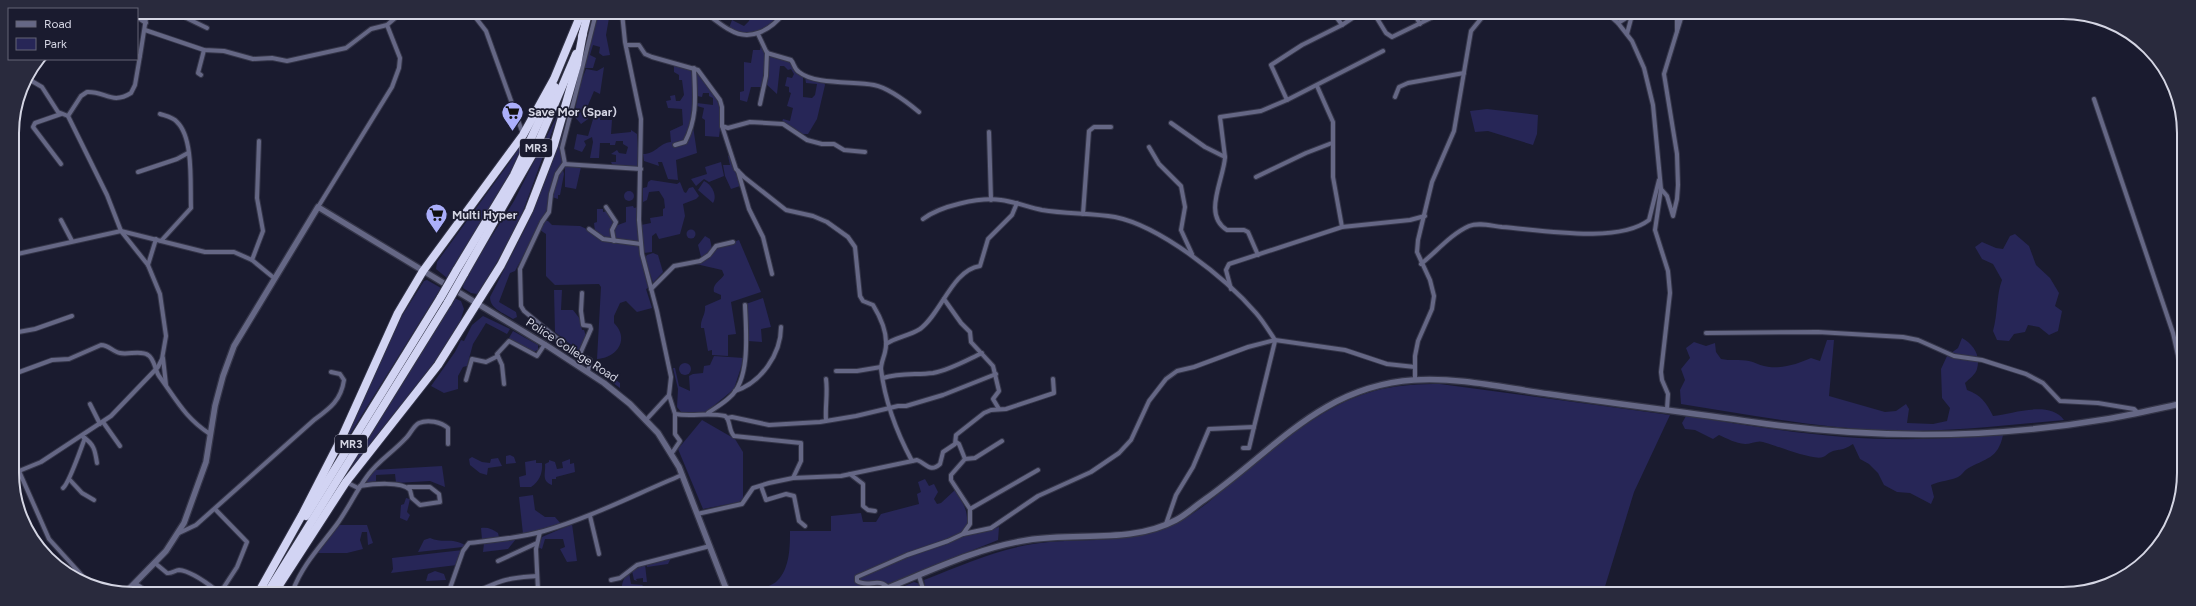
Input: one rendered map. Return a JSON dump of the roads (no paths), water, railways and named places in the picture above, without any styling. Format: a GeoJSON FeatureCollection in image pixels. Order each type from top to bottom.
{"type":"FeatureCollection","features":[{"type":"Feature","properties":{"kind":"highway"},"geometry":{"type":"LineString","coordinates":[[262,587],[338,444],[398,313],[423,270],[523,135],[554,79],[581,19]]}},
{"type":"Feature","properties":{"kind":"highway","name":"MR3"},"geometry":{"type":"LineString","coordinates":[[460,273],[528,147],[556,85],[582,19]]}},
{"type":"Feature","properties":{"kind":"highway","name":"MR3"},"geometry":{"type":"LineString","coordinates":[[262,587],[444,299],[535,150],[567,78],[583,33],[584,19]]}},
{"type":"Feature","properties":{"kind":"highway"},"geometry":{"type":"LineString","coordinates":[[278,587],[346,482],[420,390],[501,265],[531,203],[554,144],[577,65],[583,33]]}},
{"type":"Feature","properties":{"kind":"highway","name":"MR3"},"geometry":{"type":"LineString","coordinates":[[272,587],[444,299]]}},
{"type":"Feature","properties":{"kind":"street"},"geometry":{"type":"LineString","coordinates":[[139,19],[146,23]]}},
{"type":"Feature","properties":{"kind":"street"},"geometry":{"type":"LineString","coordinates":[[68,116],[81,96],[87,92],[96,92],[117,99],[131,93],[135,85],[146,19]]}},
{"type":"Feature","properties":{"kind":"street"},"geometry":{"type":"LineString","coordinates":[[188,19],[207,28]]}},
{"type":"Feature","properties":{"kind":"street"},"geometry":{"type":"LineString","coordinates":[[145,30],[204,50],[224,51],[253,59],[272,58],[287,61],[346,48],[371,29],[387,25],[394,19]]}},
{"type":"Feature","properties":{"kind":"street"},"geometry":{"type":"LineString","coordinates":[[477,19],[486,31],[523,135]]}},
{"type":"Feature","properties":{"kind":"street"},"geometry":{"type":"LineString","coordinates":[[588,372],[590,360],[529,316],[521,306],[520,269],[542,222],[549,212],[551,194],[558,174],[565,164],[562,148],[594,19]]}},
{"type":"Feature","properties":{"kind":"street"},"geometry":{"type":"LineString","coordinates":[[623,19],[626,45],[641,118],[639,220],[641,244],[671,377],[669,395],[675,414],[675,434],[680,441],[672,453]]}},
{"type":"Feature","properties":{"kind":"street"},"geometry":{"type":"LineString","coordinates":[[717,19],[735,33],[748,35],[758,34],[774,24],[779,19]]}},
{"type":"Feature","properties":{"kind":"street"},"geometry":{"type":"LineString","coordinates":[[1338,19],[1342,25]]}},
{"type":"Feature","properties":{"kind":"street"},"geometry":{"type":"LineString","coordinates":[[1287,100],[1271,65],[1302,45],[1342,25],[1350,19]]}},
{"type":"Feature","properties":{"kind":"street"},"geometry":{"type":"LineString","coordinates":[[1377,19],[1386,33],[1392,37],[1429,19]]}},
{"type":"Feature","properties":{"kind":"street"},"geometry":{"type":"LineString","coordinates":[[1418,19],[1420,24]]}},
{"type":"Feature","properties":{"kind":"street"},"geometry":{"type":"LineString","coordinates":[[1415,380],[1418,341],[1432,309],[1434,296],[1430,280],[1421,264],[1417,252],[1418,240],[1432,182],[1454,131],[1471,31],[1481,19]]}},
{"type":"Feature","properties":{"kind":"street"},"geometry":{"type":"LineString","coordinates":[[1614,19],[1627,34],[1644,68],[1653,105],[1661,188],[1654,230],[1668,271],[1670,293],[1661,372],[1662,380],[1668,394],[1667,409]]}},
{"type":"Feature","properties":{"kind":"street"},"geometry":{"type":"LineString","coordinates":[[1618,23],[1624,19]]}},
{"type":"Feature","properties":{"kind":"street"},"geometry":{"type":"LineString","coordinates":[[1627,34],[1630,19]]}},
{"type":"Feature","properties":{"kind":"street"},"geometry":{"type":"LineString","coordinates":[[1677,19],[1677,35]]}},
{"type":"Feature","properties":{"kind":"street"},"geometry":{"type":"LineString","coordinates":[[1661,188],[1667,196],[1670,213],[1673,216],[1678,185],[1677,154],[1664,74],[1681,19]]}},
{"type":"Feature","properties":{"kind":"street"},"geometry":{"type":"LineString","coordinates":[[132,587],[155,563],[178,533],[200,483],[206,462],[210,434],[223,376],[234,346],[274,278],[392,87],[399,68],[400,58],[387,25]]}},
{"type":"Feature","properties":{"kind":"street"},"geometry":{"type":"LineString","coordinates":[[758,34],[767,52],[766,76],[760,104]]}},
{"type":"Feature","properties":{"kind":"street"},"geometry":{"type":"LineString","coordinates":[[626,45],[639,45],[646,54],[652,57],[698,70],[720,100],[722,107],[722,126],[749,209],[763,237],[772,274]]}},
{"type":"Feature","properties":{"kind":"street"},"geometry":{"type":"LineString","coordinates":[[201,75],[198,73],[204,50]]}},
{"type":"Feature","properties":{"kind":"street"},"geometry":{"type":"LineString","coordinates":[[1258,255],[1248,232],[1244,230],[1227,230],[1219,222],[1215,213],[1224,157],[1220,117],[1261,111],[1317,86],[1383,51]]}},
{"type":"Feature","properties":{"kind":"street"},"geometry":{"type":"LineString","coordinates":[[767,52],[778,57],[791,60],[798,72],[806,76],[832,82],[875,85],[919,112]]}},
{"type":"Feature","properties":{"kind":"street"},"geometry":{"type":"LineString","coordinates":[[674,145],[683,144],[685,142],[693,125],[696,103],[694,68]]}},
{"type":"Feature","properties":{"kind":"street"},"geometry":{"type":"LineString","coordinates":[[1395,97],[1399,88],[1408,83],[1464,73]]}},
{"type":"Feature","properties":{"kind":"street"},"geometry":{"type":"LineString","coordinates":[[32,81],[42,87],[54,107],[61,114],[68,116],[100,181],[121,231],[148,265],[160,294],[166,336],[163,356],[166,386]]}},
{"type":"Feature","properties":{"kind":"street"},"geometry":{"type":"LineString","coordinates":[[1317,86],[1333,122],[1333,177],[1342,227]]}},
{"type":"Feature","properties":{"kind":"street"},"geometry":{"type":"LineString","coordinates":[[2094,99],[2173,333],[2177,351]]}},
{"type":"Feature","properties":{"kind":"street"},"geometry":{"type":"LineString","coordinates":[[61,114],[35,123],[33,126],[61,164]]}},
{"type":"Feature","properties":{"kind":"street"},"geometry":{"type":"LineString","coordinates":[[148,265],[158,240],[191,208],[188,153],[181,126],[176,120],[160,114]]}},
{"type":"Feature","properties":{"kind":"street"},"geometry":{"type":"LineString","coordinates":[[722,126],[728,128],[750,122],[783,124],[807,140],[822,144],[834,144],[844,150],[865,152]]}},
{"type":"Feature","properties":{"kind":"street"},"geometry":{"type":"LineString","coordinates":[[1170,123],[1204,147],[1224,157]]}},
{"type":"Feature","properties":{"kind":"street"},"geometry":{"type":"LineString","coordinates":[[1083,214],[1089,131],[1094,127],[1111,127]]}},
{"type":"Feature","properties":{"kind":"street"},"geometry":{"type":"LineString","coordinates":[[989,132],[991,200]]}},
{"type":"Feature","properties":{"kind":"street"},"geometry":{"type":"LineString","coordinates":[[252,260],[263,231],[257,200],[259,142]]}},
{"type":"Feature","properties":{"kind":"street"},"geometry":{"type":"LineString","coordinates":[[1256,177],[1306,153],[1332,144]]}},
{"type":"Feature","properties":{"kind":"street"},"geometry":{"type":"LineString","coordinates":[[1149,147],[1159,164],[1181,186],[1185,207],[1181,230],[1192,255]]}},
{"type":"Feature","properties":{"kind":"street"},"geometry":{"type":"LineString","coordinates":[[138,172],[177,159],[188,153]]}},
{"type":"Feature","properties":{"kind":"street"},"geometry":{"type":"LineString","coordinates":[[565,164],[641,169]]}},
{"type":"Feature","properties":{"kind":"street"},"geometry":{"type":"LineString","coordinates":[[737,170],[786,210],[813,216],[827,222],[848,237],[856,248],[860,296],[863,301],[873,305],[885,331],[886,344],[881,367],[889,408],[912,462]]}},
{"type":"Feature","properties":{"kind":"street"},"geometry":{"type":"LineString","coordinates":[[1421,264],[1459,233],[1474,225],[1570,232],[1609,233],[1628,230],[1650,220],[1660,177]]}},
{"type":"Feature","properties":{"kind":"street"},"geometry":{"type":"LineString","coordinates":[[923,219],[930,213],[957,204],[991,200],[1061,213],[1115,217],[1132,222],[1156,233],[1192,255],[1257,313],[1275,340],[1249,448],[1243,448]]}},
{"type":"Feature","properties":{"kind":"street"},"geometry":{"type":"LineString","coordinates":[[886,344],[894,339],[920,329],[933,315],[964,274],[980,266],[988,239],[1012,215],[1017,204]]}},
{"type":"Feature","properties":{"kind":"street","name":"Police College Road"},"geometry":{"type":"LineString","coordinates":[[318,208],[545,344],[588,372],[630,404],[646,420],[672,453],[725,587]]}},
{"type":"Feature","properties":{"kind":"street"},"geometry":{"type":"LineString","coordinates":[[606,208],[616,222],[612,230],[614,241]]}},
{"type":"Feature","properties":{"kind":"street"},"geometry":{"type":"LineString","coordinates":[[1232,290],[1226,267],[1249,257],[1342,227],[1410,220],[1425,216]]}},
{"type":"Feature","properties":{"kind":"street"},"geometry":{"type":"LineString","coordinates":[[61,220],[72,241]]}},
{"type":"Feature","properties":{"kind":"street"},"geometry":{"type":"LineString","coordinates":[[588,229],[597,237],[614,241],[641,244]]}},
{"type":"Feature","properties":{"kind":"street"},"geometry":{"type":"LineString","coordinates":[[19,254],[44,250],[72,241],[121,231],[205,252],[234,252],[252,260],[274,278]]}},
{"type":"Feature","properties":{"kind":"street"},"geometry":{"type":"LineString","coordinates":[[652,289],[674,266],[700,261],[709,255],[716,246],[733,242]]}},
{"type":"Feature","properties":{"kind":"street"},"geometry":{"type":"LineString","coordinates":[[580,354],[591,329],[590,326],[583,324],[581,320],[582,292]]}},
{"type":"Feature","properties":{"kind":"street"},"geometry":{"type":"LineString","coordinates":[[944,299],[961,323],[970,332],[971,342],[993,366],[999,391],[993,399],[999,409]]}},
{"type":"Feature","properties":{"kind":"street"},"geometry":{"type":"LineString","coordinates":[[707,414],[730,397],[735,391],[744,367],[747,345],[745,305]]}},
{"type":"Feature","properties":{"kind":"street"},"geometry":{"type":"LineString","coordinates":[[19,333],[35,329],[72,316]]}},
{"type":"Feature","properties":{"kind":"street"},"geometry":{"type":"LineString","coordinates":[[735,391],[744,388],[765,370],[774,358],[781,338],[781,327]]}},
{"type":"Feature","properties":{"kind":"street"},"geometry":{"type":"LineString","coordinates":[[1706,333],[1818,332],[1903,337],[1918,340],[1954,356],[1982,360],[2026,374],[2043,383],[2060,401],[2098,403],[2134,409],[2138,413]]}},
{"type":"Feature","properties":{"kind":"street"},"geometry":{"type":"LineString","coordinates":[[886,587],[880,583],[861,584],[857,581],[857,577],[907,555],[948,541],[963,534],[991,528],[1038,496],[1091,472],[1119,453],[1131,440],[1149,401],[1166,379],[1177,371],[1194,367],[1248,347],[1275,340],[1345,350],[1388,364],[1415,367]]}},
{"type":"Feature","properties":{"kind":"street"},"geometry":{"type":"LineString","coordinates":[[466,380],[472,359],[486,362],[498,356],[509,341],[537,356],[545,344]]}},
{"type":"Feature","properties":{"kind":"street"},"geometry":{"type":"LineString","coordinates":[[19,372],[52,360],[69,359],[101,345],[119,353],[148,355],[155,370],[184,412],[193,423],[210,434]]}},
{"type":"Feature","properties":{"kind":"street"},"geometry":{"type":"LineString","coordinates":[[883,378],[895,375],[933,373],[982,353]]}},
{"type":"Feature","properties":{"kind":"street"},"geometry":{"type":"LineString","coordinates":[[81,574],[49,539],[19,471],[41,462],[83,437],[102,423],[124,403],[155,370],[163,356]]}},
{"type":"Feature","properties":{"kind":"street"},"geometry":{"type":"LineString","coordinates":[[498,356],[504,375],[504,384]]}},
{"type":"Feature","properties":{"kind":"street"},"geometry":{"type":"LineString","coordinates":[[836,371],[857,371],[881,367]]}},
{"type":"Feature","properties":{"kind":"street"},"geometry":{"type":"LineString","coordinates":[[178,533],[196,525],[314,420],[333,406],[338,400],[344,380],[340,374],[331,372]]}},
{"type":"Feature","properties":{"kind":"street"},"geometry":{"type":"LineString","coordinates":[[675,414],[689,416],[707,414],[769,424],[826,420],[856,416],[889,408],[906,406],[943,395],[996,374]]}},
{"type":"Feature","properties":{"kind":"street"},"geometry":{"type":"LineString","coordinates":[[826,379],[828,397],[826,405],[826,420]]}},
{"type":"Feature","properties":{"kind":"street"},"geometry":{"type":"LineString","coordinates":[[966,459],[959,444],[956,442],[956,435],[984,413],[999,409],[1006,409],[1054,393],[1053,379]]}},
{"type":"Feature","properties":{"kind":"street"},"geometry":{"type":"LineString","coordinates":[[891,587],[983,550],[1030,539],[1117,535],[1166,524],[1175,520],[1218,491],[1289,431],[1315,412],[1332,403],[1377,386],[1415,380],[1453,380],[1796,428],[1859,434],[1936,435],[2018,430],[2106,419],[2177,405]]}},
{"type":"Feature","properties":{"kind":"street"},"geometry":{"type":"LineString","coordinates":[[646,420],[669,395]]}},
{"type":"Feature","properties":{"kind":"street"},"geometry":{"type":"LineString","coordinates":[[90,404],[102,423],[120,446]]}},
{"type":"Feature","properties":{"kind":"street"},"geometry":{"type":"LineString","coordinates":[[728,418],[730,431],[734,436],[801,443],[801,461],[793,478]]}},
{"type":"Feature","properties":{"kind":"street"},"geometry":{"type":"LineString","coordinates":[[294,587],[305,564],[338,523],[359,487],[378,464],[420,423],[438,422],[448,428],[448,444]]}},
{"type":"Feature","properties":{"kind":"street"},"geometry":{"type":"LineString","coordinates":[[1166,524],[1176,494],[1193,467],[1209,429],[1254,427]]}},
{"type":"Feature","properties":{"kind":"street"},"geometry":{"type":"LineString","coordinates":[[83,437],[91,442],[94,448],[97,463]]}},
{"type":"Feature","properties":{"kind":"street"},"geometry":{"type":"LineString","coordinates":[[63,488],[70,480],[83,437]]}},
{"type":"Feature","properties":{"kind":"street"},"geometry":{"type":"LineString","coordinates":[[963,534],[970,524],[970,509],[951,480],[951,475],[966,459],[975,458],[1002,441]]}},
{"type":"Feature","properties":{"kind":"street"},"geometry":{"type":"LineString","coordinates":[[697,514],[742,504],[751,491],[761,486],[793,478],[850,474],[917,460],[926,468],[934,468],[940,464],[942,452],[956,442]]}},
{"type":"Feature","properties":{"kind":"street"},"geometry":{"type":"LineString","coordinates":[[970,509],[1038,470]]}},
{"type":"Feature","properties":{"kind":"street"},"geometry":{"type":"LineString","coordinates":[[850,474],[863,484],[863,506],[868,510],[875,511]]}},
{"type":"Feature","properties":{"kind":"street"},"geometry":{"type":"LineString","coordinates":[[450,587],[463,551],[469,543],[540,532],[590,516],[626,498],[682,475]]}},
{"type":"Feature","properties":{"kind":"street"},"geometry":{"type":"LineString","coordinates":[[70,480],[82,492],[94,500]]}},
{"type":"Feature","properties":{"kind":"street"},"geometry":{"type":"LineString","coordinates":[[346,482],[359,487],[384,484],[408,487],[430,487],[439,494],[440,502],[420,505],[412,498],[408,487]]}},
{"type":"Feature","properties":{"kind":"street"},"geometry":{"type":"LineString","coordinates":[[761,486],[766,500],[786,494],[794,496],[799,521],[805,526]]}},
{"type":"Feature","properties":{"kind":"street"},"geometry":{"type":"LineString","coordinates":[[214,510],[247,542],[238,567],[224,587]]}},
{"type":"Feature","properties":{"kind":"street"},"geometry":{"type":"LineString","coordinates":[[590,516],[599,554]]}},
{"type":"Feature","properties":{"kind":"street"},"geometry":{"type":"LineString","coordinates":[[538,587],[537,543],[540,532]]}},
{"type":"Feature","properties":{"kind":"street"},"geometry":{"type":"LineString","coordinates":[[498,561],[537,543]]}},
{"type":"Feature","properties":{"kind":"street"},"geometry":{"type":"LineString","coordinates":[[611,580],[620,578],[637,565],[710,546]]}},
{"type":"Feature","properties":{"kind":"street"},"geometry":{"type":"LineString","coordinates":[[155,563],[167,573],[180,570],[199,576],[212,587]]}},
{"type":"Feature","properties":{"kind":"street"},"geometry":{"type":"LineString","coordinates":[[491,587],[499,582],[513,578],[537,576]]}},
{"type":"Feature","properties":{"kind":"street"},"geometry":{"type":"LineString","coordinates":[[919,576],[922,587]]}},
{"type":"Feature","properties":{"kind":"street"},"geometry":{"type":"LineString","coordinates":[[136,584],[141,587]]}},
{"type":"Feature","properties":{"kind":"place","name":"Save Mor (Spar)"},"geometry":{"type":"Point","coordinates":[512,132]}},
{"type":"Feature","properties":{"kind":"place","name":"Multi Hyper"},"geometry":{"type":"Point","coordinates":[437,234]}}]}
